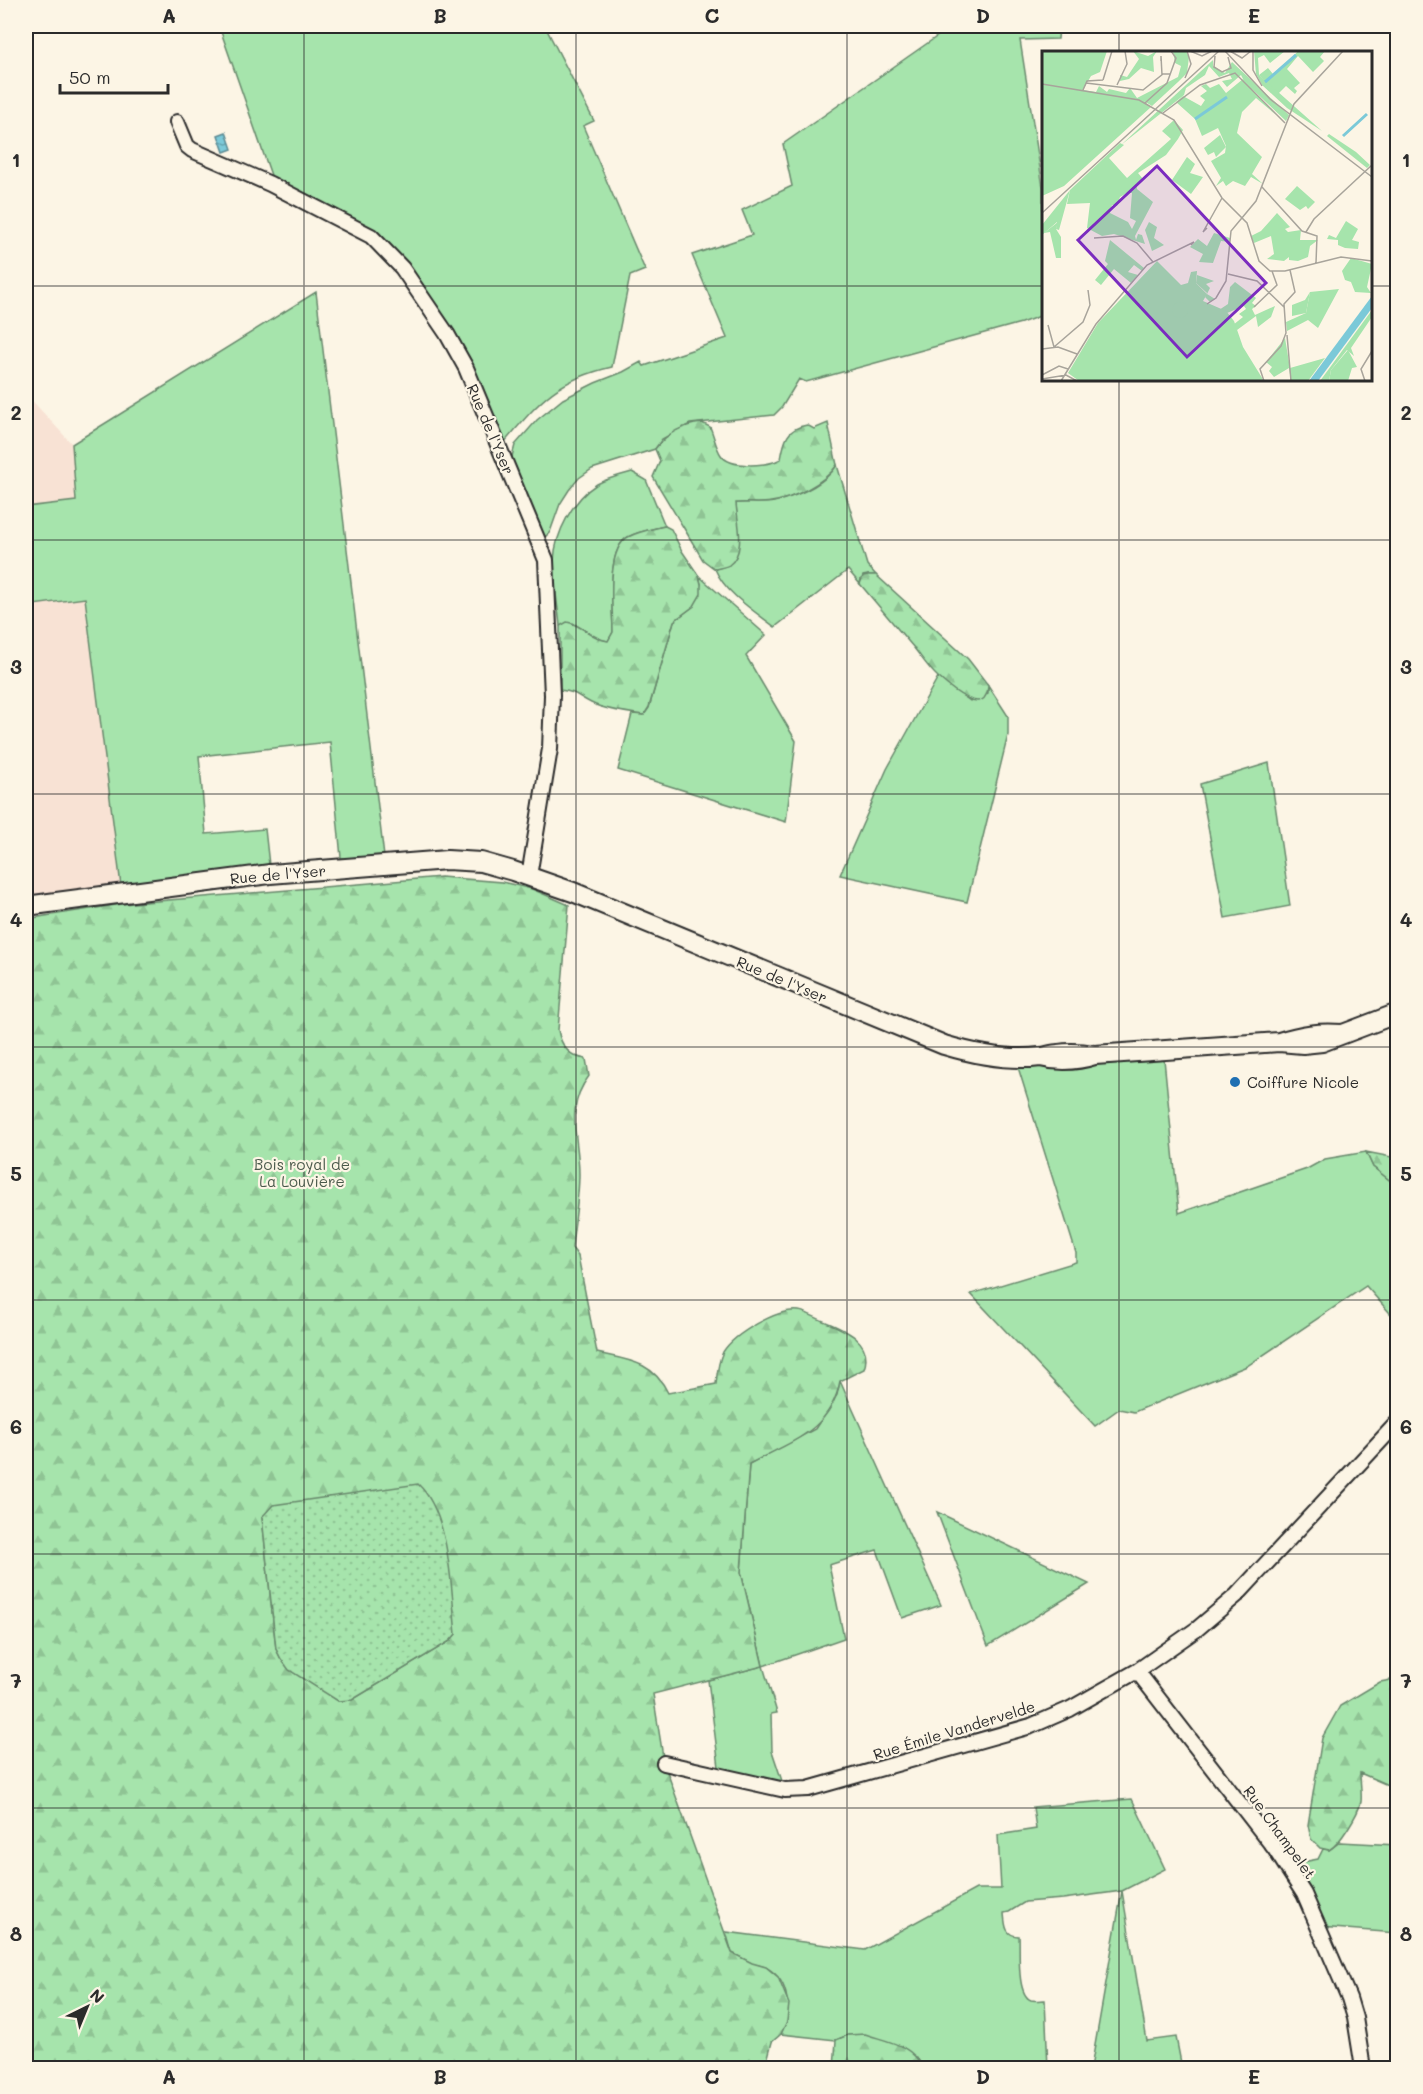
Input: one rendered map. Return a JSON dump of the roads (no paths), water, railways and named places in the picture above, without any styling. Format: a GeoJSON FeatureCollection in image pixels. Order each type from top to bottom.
{"type":"FeatureCollection","features":[{"type":"Feature","properties":{"kind":"street","name":"Rue de l'Yser"},"geometry":{"type":"LineString","coordinates":[[177,122],[187,146],[192,150],[270,184],[371,237],[402,268],[447,334],[466,368],[546,560],[552,695],[550,749],[529,876]]}},
{"type":"Feature","properties":{"kind":"street","name":"Rue de l'Yser"},"geometry":{"type":"LineString","coordinates":[[26,906],[270,874],[447,860],[481,862],[529,876],[944,1045],[989,1056],[1041,1057],[1056,1061],[1078,1060],[1095,1055],[1279,1042],[1321,1032],[1342,1034],[1398,1013]]}},
{"type":"Feature","properties":{"kind":"street","name":"Rue Émile Vandervelde"},"geometry":{"type":"LineString","coordinates":[[664,1763],[785,1790],[816,1788],[1031,1726],[1070,1708],[1137,1671],[1197,1629],[1237,1595],[1398,1422]]}},
{"type":"Feature","properties":{"kind":"street","name":"Rue Champelet"},"geometry":{"type":"LineString","coordinates":[[1137,1671],[1275,1849],[1300,1886],[1317,1920],[1349,1998],[1355,2018],[1363,2068]]}},
{"type":"Feature","properties":{"kind":"water"},"geometry":{"type":"Polygon","coordinates":[[[226,132],[232,149],[224,152],[218,135],[226,132]]]}},
{"type":"Feature","properties":{"kind":"place","name":"Coiffure Nicole"},"geometry":{"type":"Point","coordinates":[1235,1082]}},
{"type":"Feature","properties":{"kind":"park label","name":"Bois royal de La Louvière"},"geometry":{"type":"Point","coordinates":[302,1172]}}]}
